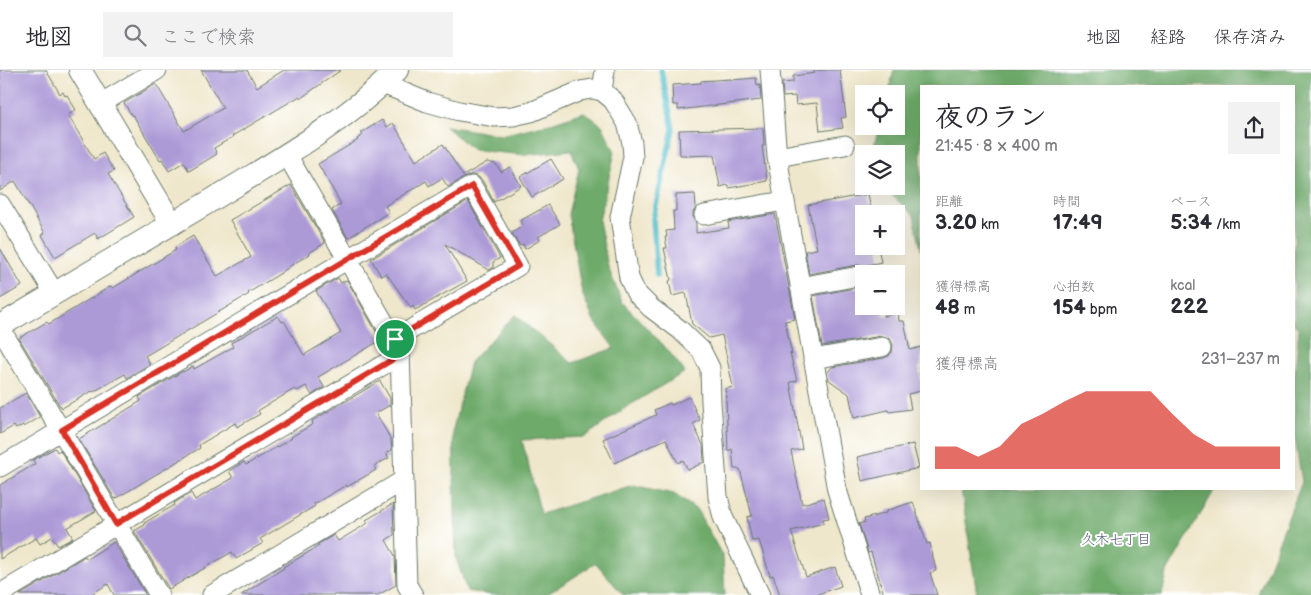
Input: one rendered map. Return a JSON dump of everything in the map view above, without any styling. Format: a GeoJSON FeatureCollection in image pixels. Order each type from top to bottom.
{"type":"FeatureCollection","features":[{"type":"Feature","properties":{"kind":"street"},"geometry":{"type":"LineString","coordinates":[[80,70],[172,224]]}},
{"type":"Feature","properties":{"kind":"street"},"geometry":{"type":"LineString","coordinates":[[100,104],[157,70]]}},
{"type":"Feature","properties":{"kind":"street"},"geometry":{"type":"LineString","coordinates":[[602,91],[605,70]]}},
{"type":"Feature","properties":{"kind":"street"},"geometry":{"type":"LineString","coordinates":[[770,70],[777,157],[784,201],[837,490],[870,595]]}},
{"type":"Feature","properties":{"kind":"street"},"geometry":{"type":"LineString","coordinates":[[160,595],[0,327],[287,155],[341,119],[390,77],[427,102],[458,111],[494,117],[513,116],[531,112],[592,89],[602,91],[613,100],[626,123],[632,143],[633,157],[620,217],[629,278],[636,293],[651,308],[679,329],[701,350],[710,368],[718,497],[723,517],[760,595]]}},
{"type":"Feature","properties":{"kind":"street"},"geometry":{"type":"LineString","coordinates":[[777,157],[845,145]]}},
{"type":"Feature","properties":{"kind":"street"},"geometry":{"type":"LineString","coordinates":[[287,155],[398,347],[407,585],[413,595]]}},
{"type":"Feature","properties":{"kind":"street"},"geometry":{"type":"LineString","coordinates":[[0,467],[472,186],[518,266],[398,347],[116,524],[0,594]]}},
{"type":"Feature","properties":{"kind":"street"},"geometry":{"type":"LineString","coordinates":[[704,215],[784,201]]}},
{"type":"Feature","properties":{"kind":"street"},"geometry":{"type":"LineString","coordinates":[[0,204],[55,294]]}},
{"type":"Feature","properties":{"kind":"street"},"geometry":{"type":"LineString","coordinates":[[800,287],[855,277]]}},
{"type":"Feature","properties":{"kind":"street"},"geometry":{"type":"LineString","coordinates":[[813,360],[882,347]]}},
{"type":"Feature","properties":{"kind":"street"},"geometry":{"type":"LineString","coordinates":[[212,595],[404,480]]}},
{"type":"Feature","properties":{"kind":"green space"},"geometry":{"type":"Polygon","coordinates":[[[894,70],[1311,70],[1311,595],[1258,595],[1302,482],[1295,439],[1295,370],[1299,328],[1295,325],[1295,85],[920,85],[920,245],[914,216],[905,208],[905,205],[902,205],[892,195],[905,195],[905,145],[874,145],[877,135],[905,135],[905,85],[890,85],[894,70]]]}},
{"type":"Feature","properties":{"kind":"green space"},"geometry":{"type":"Polygon","coordinates":[[[584,112],[602,125],[615,152],[599,220],[608,267],[622,302],[666,348],[685,372],[625,408],[585,437],[522,440],[541,514],[633,485],[674,494],[697,510],[723,557],[725,595],[623,595],[596,563],[546,595],[492,595],[467,591],[456,558],[453,429],[470,362],[515,315],[572,363],[614,348],[593,319],[582,293],[568,214],[579,169],[571,150],[525,155],[473,150],[445,126],[501,135],[548,124],[584,112]]]}},
{"type":"Feature","properties":{"kind":"green space"},"geometry":{"type":"Polygon","coordinates":[[[961,490],[1214,490],[1167,572],[1162,595],[977,595],[961,490]]]}},
{"type":"Feature","properties":{"kind":"building"},"geometry":{"type":"Polygon","coordinates":[[[0,70],[46,70],[60,94],[63,92],[65,96],[67,95],[76,110],[68,115],[94,159],[103,153],[114,171],[108,174],[134,217],[98,239],[95,233],[55,257],[42,235],[45,233],[15,181],[0,191],[0,70]]]}},
{"type":"Feature","properties":{"kind":"building"},"geometry":{"type":"Polygon","coordinates":[[[201,70],[247,70],[257,87],[284,70],[341,70],[301,98],[300,96],[232,136],[214,148],[217,154],[189,171],[184,162],[169,171],[124,103],[156,84],[184,131],[223,108],[201,70]]]}},
{"type":"Feature","properties":{"kind":"building"},"geometry":{"type":"Polygon","coordinates":[[[814,70],[840,70],[846,117],[841,118],[843,128],[820,131],[817,103],[796,105],[795,96],[783,97],[782,83],[793,82],[793,76],[815,73],[814,70]]]}},
{"type":"Feature","properties":{"kind":"building"},"geometry":{"type":"Polygon","coordinates":[[[756,78],[757,86],[760,85],[761,100],[678,110],[678,105],[673,105],[672,85],[701,83],[701,81],[756,78]]]}},
{"type":"Feature","properties":{"kind":"building"},"geometry":{"type":"Polygon","coordinates":[[[382,120],[387,127],[393,123],[416,161],[443,144],[463,176],[487,162],[496,164],[501,172],[510,167],[521,186],[494,202],[482,180],[477,176],[467,176],[448,187],[442,178],[429,186],[426,181],[385,206],[389,212],[348,238],[332,210],[341,204],[318,164],[358,140],[363,135],[361,133],[382,120]]]}},
{"type":"Feature","properties":{"kind":"building"},"geometry":{"type":"Polygon","coordinates":[[[763,128],[764,146],[762,146],[767,181],[729,188],[728,185],[720,187],[714,155],[680,155],[679,130],[763,128]]]}},
{"type":"Feature","properties":{"kind":"building"},"geometry":{"type":"Polygon","coordinates":[[[551,159],[563,179],[532,197],[520,177],[551,159]]]}},
{"type":"Feature","properties":{"kind":"building"},"geometry":{"type":"Polygon","coordinates":[[[291,185],[325,243],[249,294],[145,356],[150,364],[127,378],[125,374],[62,408],[60,406],[19,338],[47,322],[49,324],[111,286],[113,288],[176,250],[175,247],[193,236],[217,276],[251,257],[230,220],[291,185]]]}},
{"type":"Feature","properties":{"kind":"building"},"geometry":{"type":"Polygon","coordinates":[[[695,194],[696,208],[693,216],[696,223],[696,233],[729,228],[728,222],[775,214],[795,319],[785,321],[797,381],[790,382],[802,449],[791,451],[802,504],[824,498],[829,518],[823,519],[824,523],[791,531],[806,577],[835,567],[841,586],[815,595],[780,595],[773,575],[770,576],[759,540],[752,541],[747,517],[752,516],[740,469],[734,469],[732,449],[728,451],[727,398],[725,389],[733,387],[722,335],[709,338],[692,324],[686,293],[672,296],[669,281],[671,280],[664,248],[667,248],[666,231],[674,230],[673,211],[676,211],[676,195],[695,194]]]}},
{"type":"Feature","properties":{"kind":"building"},"geometry":{"type":"Polygon","coordinates":[[[868,195],[870,205],[855,205],[855,255],[880,255],[881,262],[809,274],[805,251],[817,249],[808,205],[868,195]]]}},
{"type":"Feature","properties":{"kind":"building"},"geometry":{"type":"Polygon","coordinates":[[[468,201],[500,258],[493,262],[493,268],[489,270],[445,244],[467,281],[415,310],[413,306],[411,308],[386,273],[381,276],[371,259],[468,201]]]}},
{"type":"Feature","properties":{"kind":"building"},"geometry":{"type":"Polygon","coordinates":[[[548,205],[560,224],[538,237],[540,240],[525,249],[523,244],[520,246],[512,233],[523,226],[520,221],[548,205]]]}},
{"type":"Feature","properties":{"kind":"building"},"geometry":{"type":"Polygon","coordinates":[[[0,248],[22,286],[0,299],[0,248]]]}},
{"type":"Feature","properties":{"kind":"building"},"geometry":{"type":"Polygon","coordinates":[[[338,278],[341,283],[347,280],[381,340],[318,377],[324,387],[312,395],[306,386],[297,391],[295,389],[291,391],[259,410],[260,414],[237,427],[235,423],[199,445],[200,448],[115,499],[79,439],[141,401],[139,397],[183,371],[193,366],[194,369],[233,347],[231,343],[278,316],[282,322],[284,321],[304,355],[341,333],[316,291],[338,278]]]}},
{"type":"Feature","properties":{"kind":"building"},"geometry":{"type":"Polygon","coordinates":[[[855,288],[855,315],[898,315],[899,321],[904,321],[910,350],[920,347],[920,391],[908,394],[911,409],[889,412],[888,410],[854,418],[849,394],[829,380],[827,373],[832,367],[889,356],[893,345],[891,340],[881,336],[822,346],[813,296],[855,288]]]}},
{"type":"Feature","properties":{"kind":"building"},"geometry":{"type":"Polygon","coordinates":[[[380,381],[390,398],[390,405],[376,413],[391,440],[392,450],[386,453],[389,458],[374,466],[376,470],[314,504],[315,506],[260,539],[263,543],[236,559],[232,552],[169,589],[134,531],[191,493],[195,500],[233,478],[229,471],[244,462],[246,465],[292,438],[313,424],[312,421],[380,381]]]}},
{"type":"Feature","properties":{"kind":"building"},"geometry":{"type":"Polygon","coordinates":[[[26,393],[40,417],[24,427],[23,425],[16,429],[14,426],[0,434],[0,408],[26,393]]]}},
{"type":"Feature","properties":{"kind":"building"},"geometry":{"type":"Polygon","coordinates":[[[689,397],[700,420],[693,424],[703,445],[704,462],[688,470],[683,460],[678,463],[666,439],[614,463],[603,439],[656,415],[654,410],[689,397]]]}},
{"type":"Feature","properties":{"kind":"building"},"geometry":{"type":"Polygon","coordinates":[[[913,444],[919,468],[862,481],[857,457],[913,444]]]}},
{"type":"Feature","properties":{"kind":"building"},"geometry":{"type":"Polygon","coordinates":[[[55,448],[57,452],[60,450],[96,511],[67,528],[73,538],[58,546],[52,537],[40,544],[36,538],[0,559],[0,485],[35,464],[33,460],[55,448]]]}},
{"type":"Feature","properties":{"kind":"building"},"geometry":{"type":"Polygon","coordinates":[[[913,502],[927,544],[930,543],[936,571],[930,573],[937,595],[884,595],[871,552],[868,553],[859,524],[865,522],[864,519],[886,513],[886,511],[913,502]]]}},
{"type":"Feature","properties":{"kind":"building"},"geometry":{"type":"Polygon","coordinates":[[[393,504],[394,535],[386,540],[395,556],[396,585],[378,595],[241,595],[319,546],[318,544],[334,535],[338,541],[368,523],[366,520],[393,504]]]}},
{"type":"Feature","properties":{"kind":"building"},"geometry":{"type":"Polygon","coordinates":[[[114,542],[146,595],[114,595],[108,584],[90,595],[20,595],[85,556],[87,559],[114,542]]]}},
{"type":"Feature","properties":{"kind":"waterway"},"geometry":{"type":"LineString","coordinates":[[657,275],[653,219],[673,129],[661,70]]}},
{"type":"Feature","properties":{"kind":"district","name":"久木七丁目"},"geometry":{"type":"Point","coordinates":[1116,539]}},
{"type":"Feature","properties":{"kind":"route"},"geometry":{"type":"LineString","coordinates":[[472,186],[518,266],[395,339],[400,355],[116,524],[62,430],[472,186]]}}]}
